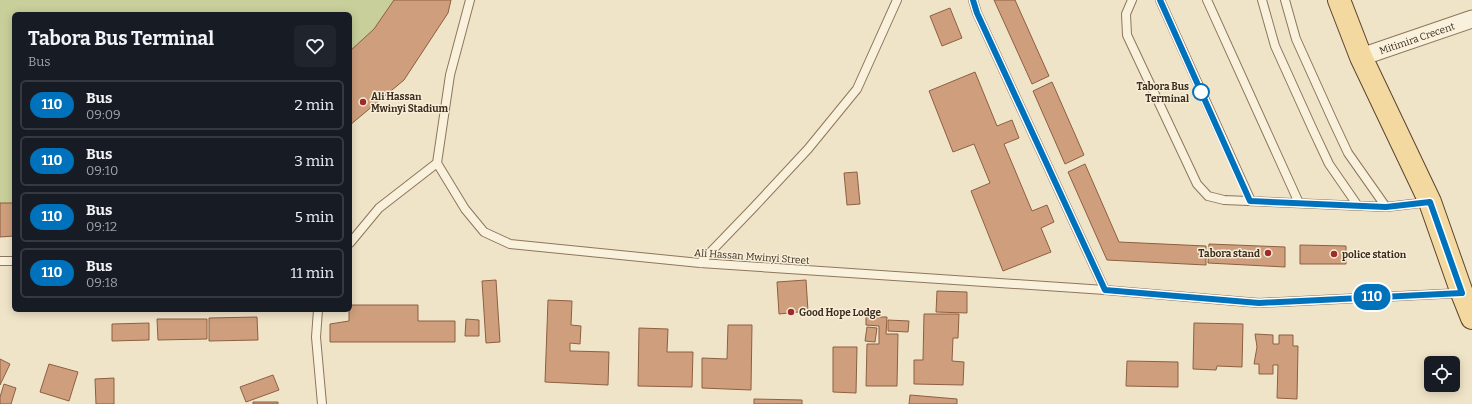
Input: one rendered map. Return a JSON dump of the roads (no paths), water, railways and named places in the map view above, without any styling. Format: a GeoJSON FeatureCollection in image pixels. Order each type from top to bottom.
{"type":"FeatureCollection","features":[{"type":"Feature","properties":{"kind":"main road"},"geometry":{"type":"LineString","coordinates":[[1340,0],[1361,58],[1430,202],[1467,293],[1472,318]]}},
{"type":"Feature","properties":{"kind":"street","name":"Mitimira Crecent"},"geometry":{"type":"LineString","coordinates":[[1361,58],[1472,19]]}},
{"type":"Feature","properties":{"kind":"lane"},"geometry":{"type":"LineString","coordinates":[[352,242],[379,208],[437,163],[450,75],[470,0]]}},
{"type":"Feature","properties":{"kind":"lane"},"geometry":{"type":"LineString","coordinates":[[700,263],[808,149],[857,88],[897,0]]}},
{"type":"Feature","properties":{"kind":"lane"},"geometry":{"type":"LineString","coordinates":[[973,0],[977,13],[1105,290]]}},
{"type":"Feature","properties":{"kind":"lane"},"geometry":{"type":"LineString","coordinates":[[1132,0],[1126,14],[1127,35],[1197,184],[1208,196],[1224,200],[1386,207],[1430,202]]}},
{"type":"Feature","properties":{"kind":"lane"},"geometry":{"type":"LineString","coordinates":[[1160,0],[1250,201]]}},
{"type":"Feature","properties":{"kind":"lane"},"geometry":{"type":"LineString","coordinates":[[1207,0],[1299,203]]}},
{"type":"Feature","properties":{"kind":"lane"},"geometry":{"type":"LineString","coordinates":[[1262,0],[1274,46],[1312,130],[1329,164],[1358,206]]}},
{"type":"Feature","properties":{"kind":"lane"},"geometry":{"type":"LineString","coordinates":[[1285,0],[1296,39],[1348,153],[1386,207]]}},
{"type":"Feature","properties":{"kind":"lane","name":"Ali Hassan Mwinyi Street"},"geometry":{"type":"LineString","coordinates":[[437,163],[465,209],[484,232],[510,244],[700,263],[1105,290],[1259,303],[1467,293]]}},
{"type":"Feature","properties":{"kind":"lane"},"geometry":{"type":"LineString","coordinates":[[0,261],[12,262]]}},
{"type":"Feature","properties":{"kind":"lane"},"geometry":{"type":"LineString","coordinates":[[318,312],[316,337],[322,404]]}},
{"type":"Feature","properties":{"kind":"place","name":"Tabora Bus Terminal"},"geometry":{"type":"Point","coordinates":[1201,92]}},
{"type":"Feature","properties":{"kind":"place","name":"Ali Hassan Mwinyi Stadium"},"geometry":{"type":"Point","coordinates":[363,102]}},
{"type":"Feature","properties":{"kind":"place","name":"Tabora stand"},"geometry":{"type":"Point","coordinates":[1268,253]}},
{"type":"Feature","properties":{"kind":"place","name":"police station"},"geometry":{"type":"Point","coordinates":[1334,254]}},
{"type":"Feature","properties":{"kind":"place","name":"Good Hope Lodge"},"geometry":{"type":"Point","coordinates":[791,312]}}]}
